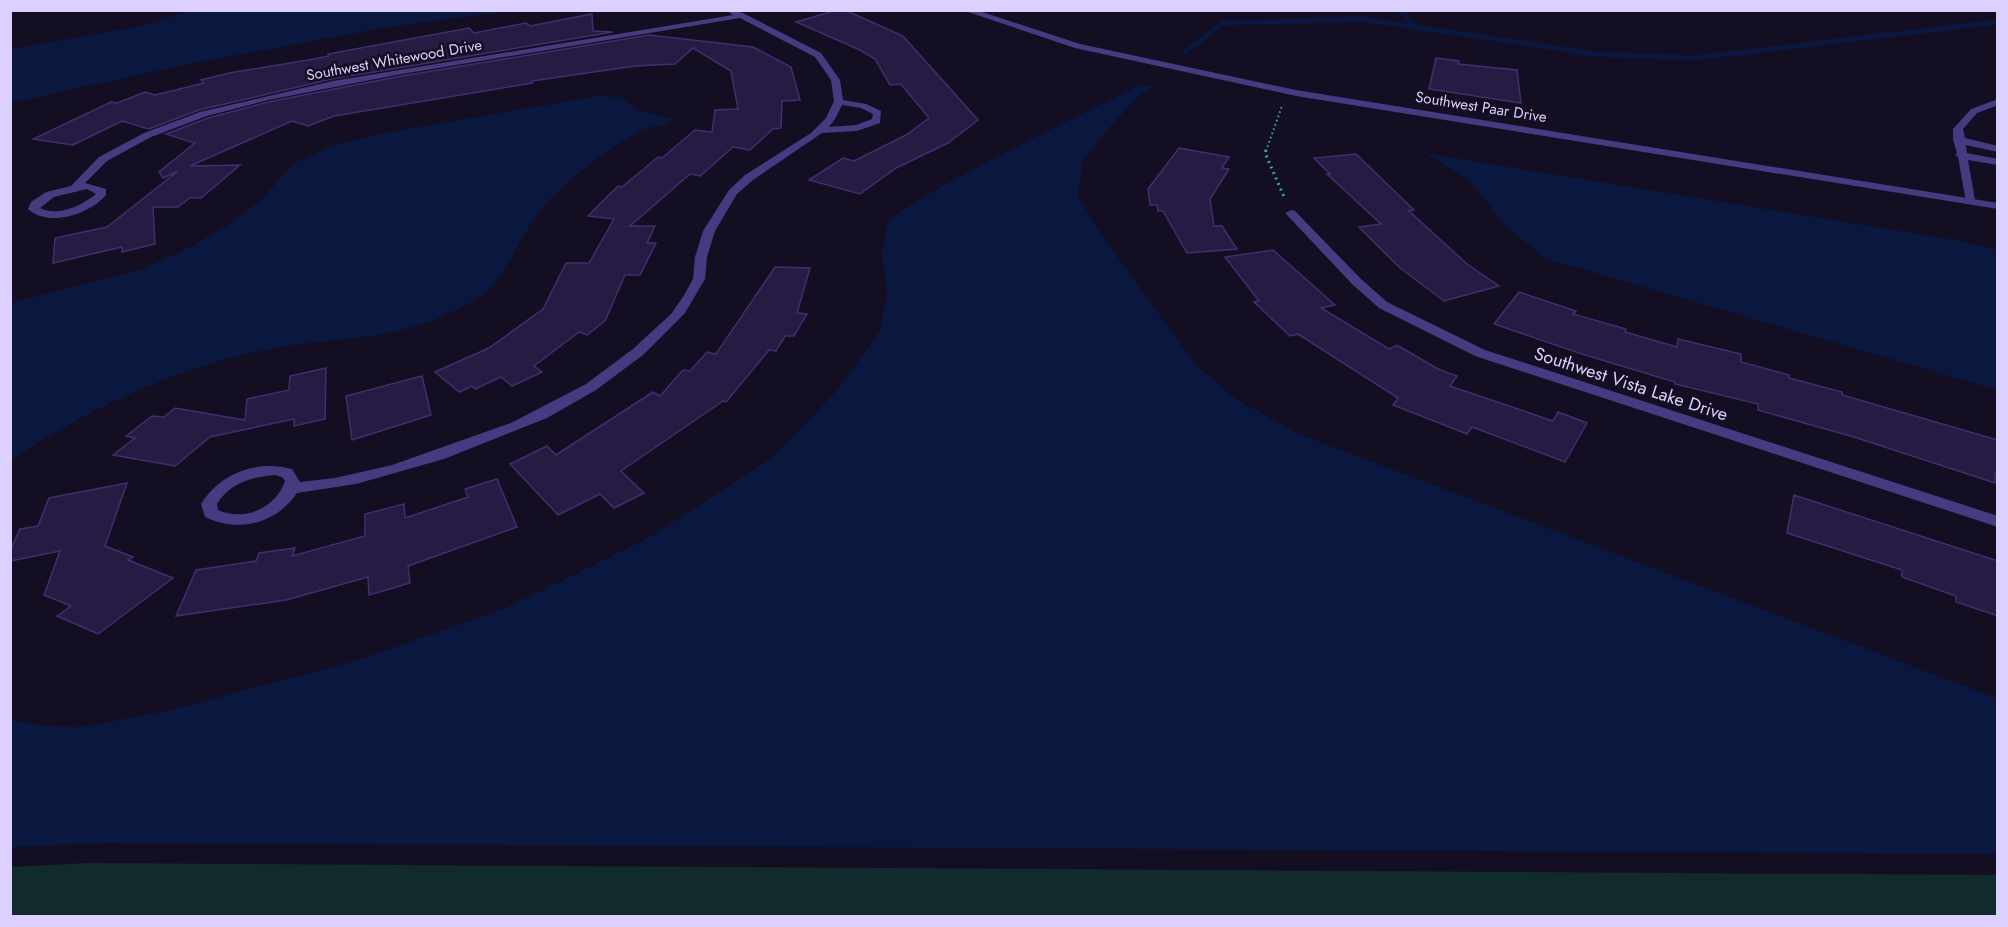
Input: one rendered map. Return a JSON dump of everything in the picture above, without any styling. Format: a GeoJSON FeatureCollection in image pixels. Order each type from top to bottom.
{"type":"FeatureCollection","features":[{"type":"Feature","properties":{"kind":"street","name":"Southwest Paar Drive"},"geometry":{"type":"LineString","coordinates":[[966,10],[1078,46],[1287,91],[1998,206]]}},
{"type":"Feature","properties":{"kind":"street"},"geometry":{"type":"LineString","coordinates":[[291,488],[344,483],[421,462],[527,423],[571,401],[613,374],[683,308],[699,278],[701,256],[713,220],[733,191],[759,170],[801,146],[822,130],[838,107],[837,81],[829,66],[818,56],[735,13]]}},
{"type":"Feature","properties":{"kind":"street","name":"Southwest Whitewood Drive"},"geometry":{"type":"LineString","coordinates":[[76,187],[90,167],[140,137],[193,117],[234,105],[387,75],[735,13]]}},
{"type":"Feature","properties":{"kind":"street"},"geometry":{"type":"LineString","coordinates":[[822,130],[857,129],[877,122],[878,113],[863,106],[838,102]]}},
{"type":"Feature","properties":{"kind":"street"},"geometry":{"type":"LineString","coordinates":[[1970,200],[1960,154],[1958,129],[1974,111],[1998,102]]}},
{"type":"Feature","properties":{"kind":"street"},"geometry":{"type":"LineString","coordinates":[[1958,140],[1998,149]]}},
{"type":"Feature","properties":{"kind":"street"},"geometry":{"type":"LineString","coordinates":[[1960,154],[1998,162]]}},
{"type":"Feature","properties":{"kind":"street"},"geometry":{"type":"LineString","coordinates":[[76,187],[97,188],[102,191],[101,195],[87,206],[48,214],[34,209],[35,204],[50,194],[76,187]]}},
{"type":"Feature","properties":{"kind":"street","name":"Southwest Vista Lake Drive"},"geometry":{"type":"LineString","coordinates":[[1291,213],[1357,282],[1383,305],[1480,353],[1998,522]]}},
{"type":"Feature","properties":{"kind":"street"},"geometry":{"type":"LineString","coordinates":[[275,470],[287,473],[293,481],[291,488],[283,501],[269,511],[252,518],[234,521],[220,519],[211,513],[209,504],[214,494],[242,475],[275,470]]}},
{"type":"Feature","properties":{"kind":"path"},"geometry":{"type":"LineString","coordinates":[[1287,91],[1265,153],[1291,213]]}},
{"type":"Feature","properties":{"kind":"green space"},"geometry":{"type":"Polygon","coordinates":[[[88,863],[1997,875],[1998,916],[11,916],[11,867],[88,863]]]}},
{"type":"Feature","properties":{"kind":"water"},"geometry":{"type":"Polygon","coordinates":[[[193,10],[509,11],[383,28],[184,65],[11,103],[11,49],[136,27],[193,10]]]}},
{"type":"Feature","properties":{"kind":"water"},"geometry":{"type":"Polygon","coordinates":[[[1142,84],[1153,87],[1142,93],[1106,131],[1082,163],[1078,196],[1095,225],[1194,363],[1236,399],[1299,434],[1997,698],[1997,854],[102,843],[18,847],[11,850],[11,719],[41,726],[81,727],[166,711],[355,661],[506,608],[650,537],[773,457],[840,387],[880,330],[887,291],[882,253],[886,229],[893,216],[933,191],[1142,84]]]}},
{"type":"Feature","properties":{"kind":"water"},"geometry":{"type":"Polygon","coordinates":[[[598,96],[620,97],[639,111],[673,119],[666,125],[652,127],[626,139],[584,169],[549,200],[533,220],[499,277],[476,300],[445,315],[404,330],[276,348],[206,365],[171,377],[105,406],[11,460],[11,303],[145,268],[192,246],[226,226],[259,202],[294,163],[335,145],[373,135],[598,96]]]}},
{"type":"Feature","properties":{"kind":"water"},"geometry":{"type":"Polygon","coordinates":[[[1424,153],[1955,240],[1997,250],[1997,390],[1544,258],[1505,225],[1468,179],[1424,153]]]}},
{"type":"Feature","properties":{"kind":"building"},"geometry":{"type":"Polygon","coordinates":[[[837,10],[845,10],[903,36],[978,120],[948,143],[896,168],[860,194],[809,180],[843,158],[854,161],[906,135],[929,118],[901,84],[890,85],[875,59],[796,22],[837,10]]]}},
{"type":"Feature","properties":{"kind":"building"},"geometry":{"type":"Polygon","coordinates":[[[592,14],[593,31],[613,32],[332,79],[199,110],[149,129],[122,121],[73,145],[33,139],[111,102],[117,103],[145,92],[155,95],[204,83],[201,80],[229,73],[469,28],[474,33],[526,23],[530,26],[592,14]]]}},
{"type":"Feature","properties":{"kind":"building"},"geometry":{"type":"Polygon","coordinates":[[[649,35],[753,47],[791,67],[800,100],[782,101],[781,128],[773,129],[750,150],[733,147],[700,176],[690,174],[630,226],[655,226],[647,243],[656,243],[640,275],[625,275],[605,321],[587,335],[579,332],[534,366],[542,372],[512,386],[501,377],[475,389],[472,386],[459,392],[435,372],[489,348],[543,309],[566,263],[589,263],[614,219],[588,216],[618,186],[622,187],[658,157],[662,158],[695,130],[712,132],[715,110],[738,109],[731,71],[693,48],[675,64],[635,66],[532,81],[532,83],[334,116],[308,126],[292,121],[190,166],[240,165],[201,198],[190,198],[178,207],[153,207],[155,244],[122,252],[122,247],[53,263],[55,238],[107,227],[178,171],[163,178],[159,172],[195,143],[166,134],[208,118],[268,102],[396,77],[649,35]]]}},
{"type":"Feature","properties":{"kind":"building"},"geometry":{"type":"Polygon","coordinates":[[[1436,58],[1459,61],[1458,64],[1517,70],[1521,103],[1429,89],[1436,58]]]}},
{"type":"Feature","properties":{"kind":"building"},"geometry":{"type":"Polygon","coordinates":[[[1179,148],[1229,157],[1222,168],[1229,169],[1210,199],[1214,226],[1222,226],[1237,249],[1187,253],[1163,211],[1158,211],[1157,205],[1150,205],[1148,189],[1179,148]]]}},
{"type":"Feature","properties":{"kind":"building"},"geometry":{"type":"Polygon","coordinates":[[[1356,154],[1414,210],[1409,211],[1467,264],[1499,286],[1444,301],[1400,268],[1359,227],[1381,224],[1327,174],[1330,174],[1314,158],[1356,154]]]}},
{"type":"Feature","properties":{"kind":"building"},"geometry":{"type":"Polygon","coordinates":[[[1273,250],[1335,305],[1321,308],[1389,349],[1397,345],[1438,369],[1457,376],[1450,386],[1553,421],[1558,412],[1587,423],[1565,462],[1472,427],[1467,434],[1393,405],[1398,398],[1298,334],[1290,336],[1254,302],[1259,301],[1225,257],[1273,250]]]}},
{"type":"Feature","properties":{"kind":"building"},"geometry":{"type":"Polygon","coordinates":[[[775,267],[810,268],[797,313],[807,314],[794,336],[785,336],[776,351],[769,350],[726,402],[723,401],[621,471],[644,493],[614,508],[600,494],[558,515],[510,464],[547,446],[556,455],[653,392],[660,396],[683,370],[690,371],[707,352],[716,354],[775,267]]]}},
{"type":"Feature","properties":{"kind":"building"},"geometry":{"type":"Polygon","coordinates":[[[1519,292],[1576,311],[1573,314],[1626,329],[1625,332],[1677,347],[1678,339],[1741,354],[1741,362],[1842,392],[1842,395],[1998,440],[1998,475],[1995,474],[1995,483],[1854,437],[1758,410],[1758,404],[1675,384],[1675,382],[1494,324],[1519,292]]]}},
{"type":"Feature","properties":{"kind":"building"},"geometry":{"type":"Polygon","coordinates":[[[326,368],[325,419],[294,426],[294,419],[210,437],[175,466],[113,455],[135,438],[126,436],[152,416],[164,417],[175,408],[245,420],[247,399],[289,390],[290,376],[326,368]]]}},
{"type":"Feature","properties":{"kind":"building"},"geometry":{"type":"Polygon","coordinates":[[[422,376],[431,415],[352,440],[346,396],[422,376]]]}},
{"type":"Feature","properties":{"kind":"building"},"geometry":{"type":"Polygon","coordinates":[[[497,479],[517,527],[408,566],[410,583],[369,595],[368,577],[286,600],[176,616],[196,570],[256,561],[259,553],[295,548],[292,556],[365,536],[365,514],[404,504],[405,518],[468,497],[465,489],[497,479]]]}},
{"type":"Feature","properties":{"kind":"building"},"geometry":{"type":"Polygon","coordinates":[[[127,483],[105,546],[133,557],[128,560],[173,578],[98,634],[57,616],[71,606],[44,595],[60,551],[10,561],[10,551],[20,529],[38,526],[49,498],[127,483]]]}},
{"type":"Feature","properties":{"kind":"building"},"geometry":{"type":"Polygon","coordinates":[[[1794,495],[1998,561],[1998,616],[1956,602],[1956,596],[1902,577],[1902,570],[1787,533],[1794,495]]]}},
{"type":"Feature","properties":{"kind":"waterway"},"geometry":{"type":"LineString","coordinates":[[1400,10],[1414,26]]}},
{"type":"Feature","properties":{"kind":"waterway"},"geometry":{"type":"LineString","coordinates":[[1185,52],[1223,23],[1361,19],[1596,54],[1694,58],[1998,22]]}}]}
